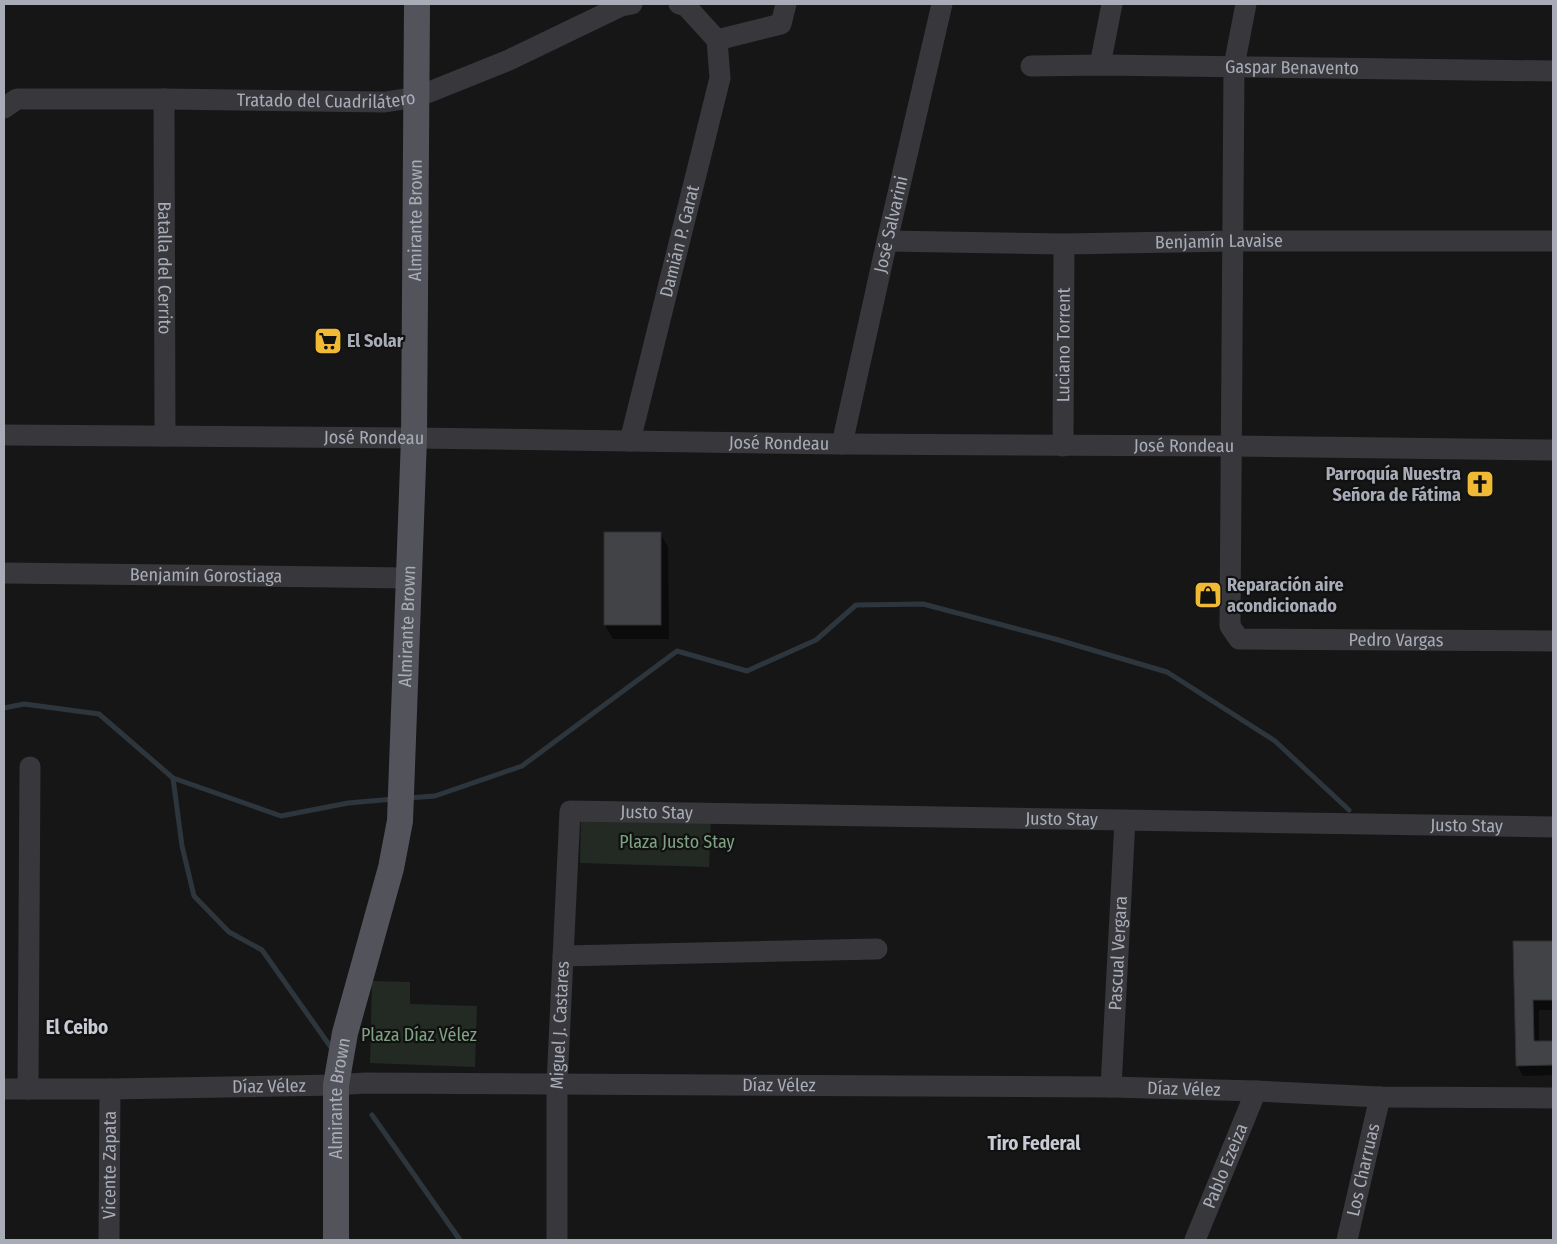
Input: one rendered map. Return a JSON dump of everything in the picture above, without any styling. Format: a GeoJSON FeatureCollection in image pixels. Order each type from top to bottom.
{"type":"FeatureCollection","features":[{"type":"Feature","properties":{"kind":"main road","name":"Almirante Brown"},"geometry":{"type":"LineString","coordinates":[[336,1240],[336,1085],[345,1033],[391,868],[400,821],[414,438],[417,4]]}},
{"type":"Feature","properties":{"kind":"street","name":"Tratado del Cuadrilátero"},"geometry":{"type":"LineString","coordinates":[[4,108],[17,99],[385,102],[417,97],[509,60],[621,6],[632,4]]}},
{"type":"Feature","properties":{"kind":"street"},"geometry":{"type":"LineString","coordinates":[[678,4],[686,6],[717,40],[780,24],[786,4]]}},
{"type":"Feature","properties":{"kind":"street","name":"José Salvarini"},"geometry":{"type":"LineString","coordinates":[[842,444],[942,4]]}},
{"type":"Feature","properties":{"kind":"street"},"geometry":{"type":"LineString","coordinates":[[1100,65],[1112,4]]}},
{"type":"Feature","properties":{"kind":"street"},"geometry":{"type":"LineString","coordinates":[[1232,446],[1234,66],[1246,4]]}},
{"type":"Feature","properties":{"kind":"street","name":"Damián P. Garat"},"geometry":{"type":"LineString","coordinates":[[630,441],[720,78],[717,40]]}},
{"type":"Feature","properties":{"kind":"street","name":"Gaspar Benavento"},"geometry":{"type":"LineString","coordinates":[[1031,66],[1234,66],[1553,71]]}},
{"type":"Feature","properties":{"kind":"street","name":"Batalla del Cerrito"},"geometry":{"type":"LineString","coordinates":[[164,99],[165,436]]}},
{"type":"Feature","properties":{"kind":"street","name":"Benjamín Lavaise"},"geometry":{"type":"LineString","coordinates":[[887,241],[1064,244],[1233,241],[1553,241]]}},
{"type":"Feature","properties":{"kind":"street","name":"Luciano Torrent"},"geometry":{"type":"LineString","coordinates":[[1063,446],[1064,244]]}},
{"type":"Feature","properties":{"kind":"street","name":"José Rondeau"},"geometry":{"type":"LineString","coordinates":[[4,435],[1553,450]]}},
{"type":"Feature","properties":{"kind":"street","name":"Pedro Vargas"},"geometry":{"type":"LineString","coordinates":[[1232,446],[1230,626],[1239,639],[1553,641]]}},
{"type":"Feature","properties":{"kind":"street","name":"Benjamín Gorostiaga"},"geometry":{"type":"LineString","coordinates":[[4,573],[408,578]]}},
{"type":"Feature","properties":{"kind":"street"},"geometry":{"type":"LineString","coordinates":[[28,1089],[30,768]]}},
{"type":"Feature","properties":{"kind":"street","name":"Justo Stay"},"geometry":{"type":"LineString","coordinates":[[570,811],[1553,827]]}},
{"type":"Feature","properties":{"kind":"street","name":"Miguel J. Castares"},"geometry":{"type":"LineString","coordinates":[[557,1240],[557,1084],[570,811]]}},
{"type":"Feature","properties":{"kind":"street","name":"Pascual Vergara"},"geometry":{"type":"LineString","coordinates":[[1111,1087],[1125,820]]}},
{"type":"Feature","properties":{"kind":"street"},"geometry":{"type":"LineString","coordinates":[[562,956],[877,949]]}},
{"type":"Feature","properties":{"kind":"street","name":"Díaz Vélez"},"geometry":{"type":"LineString","coordinates":[[4,1089],[110,1089],[365,1083],[1111,1087],[1380,1097],[1553,1098]]}},
{"type":"Feature","properties":{"kind":"street","name":"Vicente Zapata"},"geometry":{"type":"LineString","coordinates":[[109,1240],[110,1089]]}},
{"type":"Feature","properties":{"kind":"street","name":"Pablo Ezeiza"},"geometry":{"type":"LineString","coordinates":[[1195,1240],[1256,1091]]}},
{"type":"Feature","properties":{"kind":"street","name":"Los Charruas"},"geometry":{"type":"LineString","coordinates":[[1346,1240],[1380,1097]]}},
{"type":"Feature","properties":{"kind":"green space","name":"Plaza Justo Stay"},"geometry":{"type":"Polygon","coordinates":[[[581,815],[711,819],[709,867],[580,863],[581,815]]]}},
{"type":"Feature","properties":{"kind":"green space","name":"Plaza Díaz Vélez"},"geometry":{"type":"Polygon","coordinates":[[[372,981],[410,982],[410,1004],[477,1006],[475,1067],[370,1063],[372,981]]]}},
{"type":"Feature","properties":{"kind":"building"},"geometry":{"type":"Polygon","coordinates":[[[604,532],[661,532],[661,625],[604,625],[604,532]]]}},
{"type":"Feature","properties":{"kind":"building"},"geometry":{"type":"Polygon","coordinates":[[[1513,941],[1553,941],[1553,1000],[1533,1000],[1534,1041],[1553,1041],[1553,1065],[1516,1066],[1513,941]]]}},
{"type":"Feature","properties":{"kind":"waterway"},"geometry":{"type":"LineString","coordinates":[[408,798],[435,796],[522,766],[677,651],[747,671],[816,640],[856,605],[923,604],[1055,639],[1167,672],[1275,741],[1349,810]]}},
{"type":"Feature","properties":{"kind":"waterway"},"geometry":{"type":"LineString","coordinates":[[4,708],[24,704],[99,714],[173,778],[281,816],[348,803],[394,799]]}},
{"type":"Feature","properties":{"kind":"waterway"},"geometry":{"type":"LineString","coordinates":[[173,778],[182,846],[194,896],[229,932],[262,950],[330,1046]]}},
{"type":"Feature","properties":{"kind":"waterway"},"geometry":{"type":"LineString","coordinates":[[372,1115],[460,1240]]}},
{"type":"Feature","properties":{"kind":"place","name":"El Solar"},"geometry":{"type":"Point","coordinates":[328,341]}},
{"type":"Feature","properties":{"kind":"place","name":"Parroquía Nuestra Señora de Fátima"},"geometry":{"type":"Point","coordinates":[1480,484]}},
{"type":"Feature","properties":{"kind":"place","name":"Reparación aire acondicionado"},"geometry":{"type":"Point","coordinates":[1208,595]}},
{"type":"Feature","properties":{"kind":"district","name":"El Ceibo"},"geometry":{"type":"Point","coordinates":[77,1027]}},
{"type":"Feature","properties":{"kind":"district","name":"Tiro Federal"},"geometry":{"type":"Point","coordinates":[1034,1143]}}]}
